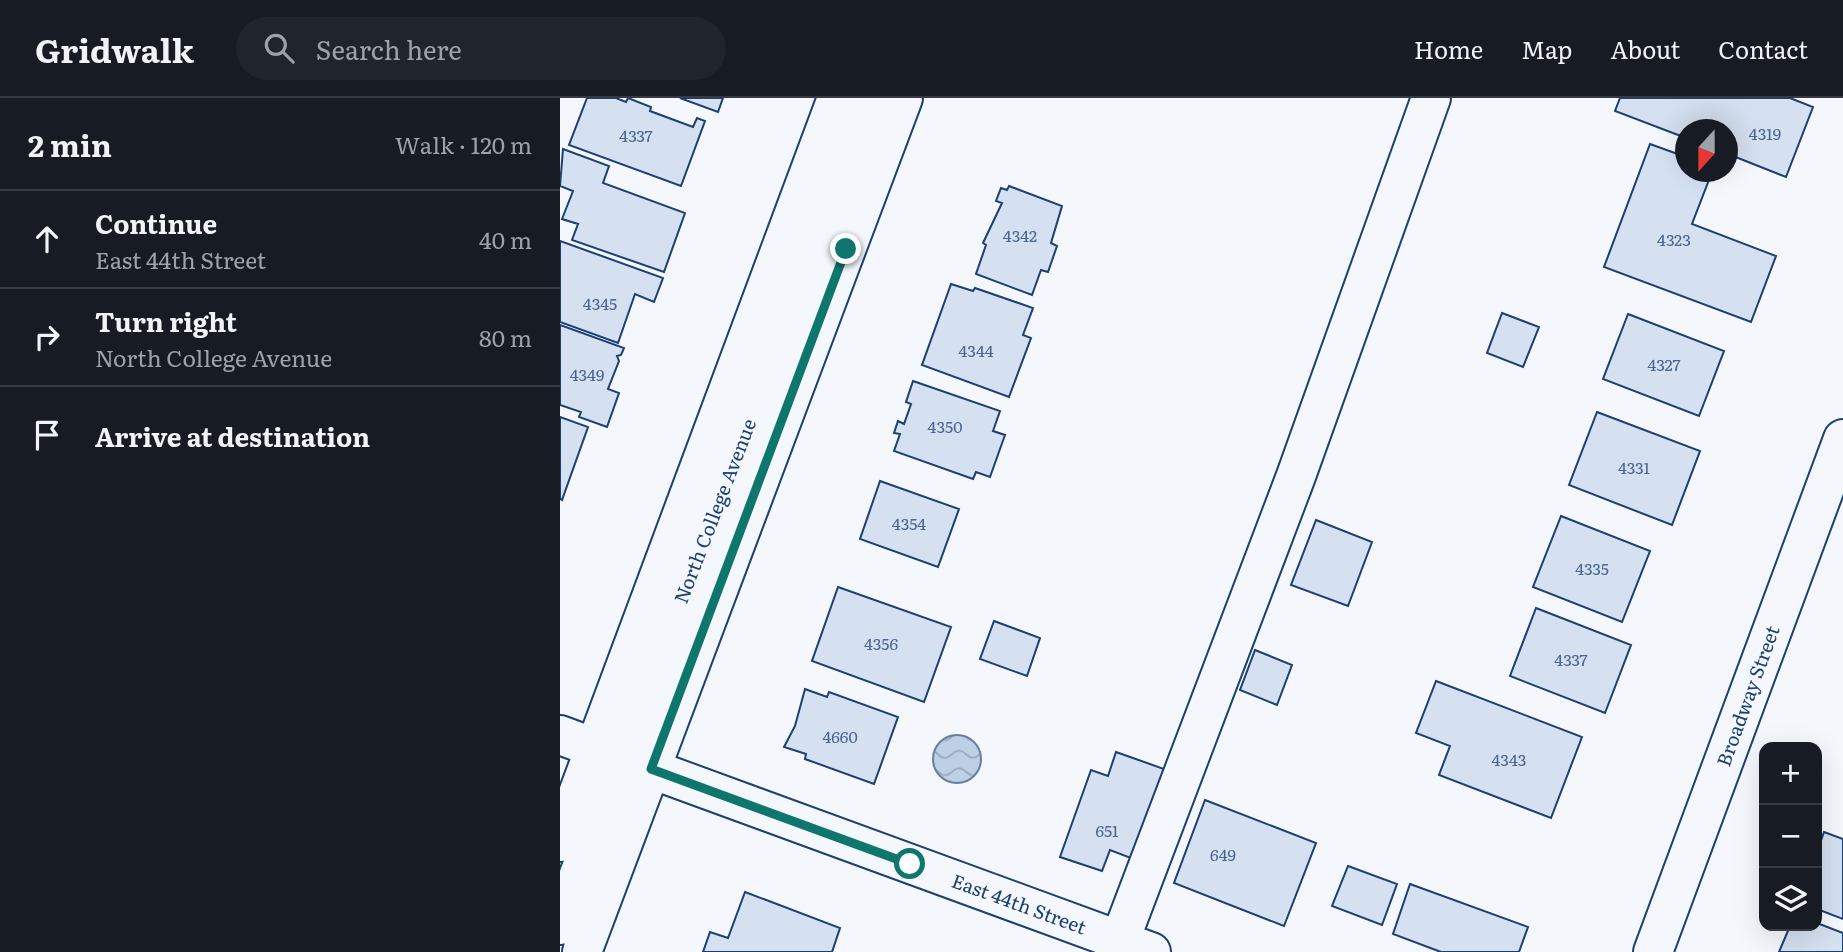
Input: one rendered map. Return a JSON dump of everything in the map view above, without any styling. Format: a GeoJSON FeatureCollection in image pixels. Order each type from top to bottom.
{"type":"FeatureCollection","features":[{"type":"Feature","properties":{"kind":"main road","name":"North College Avenue"},"geometry":{"type":"LineString","coordinates":[[560,842],[577,742],[837,98]]}},
{"type":"Feature","properties":{"kind":"main road","name":"North College Avenue"},"geometry":{"type":"LineString","coordinates":[[560,925],[871,98]]}},
{"type":"Feature","properties":{"kind":"main road","name":"North College Avenue"},"geometry":{"type":"LineString","coordinates":[[582,952],[903,98]]}},
{"type":"Feature","properties":{"kind":"main road"},"geometry":{"type":"LineString","coordinates":[[1136,946],[1296,476],[1431,98]]}},
{"type":"Feature","properties":{"kind":"main road","name":"Broadway Street"},"geometry":{"type":"LineString","coordinates":[[1653,952],[1843,439]]}},
{"type":"Feature","properties":{"kind":"main road","name":"East 44th Street"},"geometry":{"type":"LineString","coordinates":[[651,769],[1136,946]]}},
{"type":"Feature","properties":{"kind":"water"},"geometry":{"type":"Polygon","coordinates":[[[957,735],[974,742],[981,759],[974,776],[957,783],[940,776],[933,759],[940,742],[957,735]]]}},
{"type":"Feature","properties":{"kind":"building"},"geometry":{"type":"Polygon","coordinates":[[[587,98],[616,98],[626,102],[628,98],[651,107],[650,111],[693,127],[697,118],[705,121],[681,186],[569,145],[587,98]]]}},
{"type":"Feature","properties":{"kind":"building"},"geometry":{"type":"Polygon","coordinates":[[[680,98],[723,98],[718,112],[680,98]]]}},
{"type":"Feature","properties":{"kind":"building"},"geometry":{"type":"Polygon","coordinates":[[[1620,98],[1790,98],[1813,107],[1786,177],[1738,158],[1738,119],[1675,119],[1675,134],[1615,111],[1620,98]]]}},
{"type":"Feature","properties":{"kind":"building"},"geometry":{"type":"Polygon","coordinates":[[[1650,144],[1675,153],[1675,182],[1708,182],[1692,224],[1776,256],[1751,322],[1604,267],[1650,144]]]}},
{"type":"Feature","properties":{"kind":"building"},"geometry":{"type":"Polygon","coordinates":[[[563,149],[609,166],[603,183],[685,213],[664,272],[572,240],[578,224],[562,219],[573,191],[560,186],[563,149]]]}},
{"type":"Feature","properties":{"kind":"building"},"geometry":{"type":"Polygon","coordinates":[[[1009,186],[1062,206],[1051,243],[1057,246],[1048,272],[1041,270],[1032,295],[976,274],[986,245],[983,243],[1002,203],[996,201],[1001,188],[1007,190],[1009,186]]]}},
{"type":"Feature","properties":{"kind":"building"},"geometry":{"type":"Polygon","coordinates":[[[560,241],[663,278],[654,302],[635,294],[618,343],[560,322],[560,241]]]}},
{"type":"Feature","properties":{"kind":"building"},"geometry":{"type":"Polygon","coordinates":[[[951,284],[973,291],[975,288],[1033,308],[1023,335],[1031,338],[1009,397],[922,365],[951,284]]]}},
{"type":"Feature","properties":{"kind":"building"},"geometry":{"type":"Polygon","coordinates":[[[1502,313],[1539,327],[1523,367],[1487,353],[1502,313]]]}},
{"type":"Feature","properties":{"kind":"building"},"geometry":{"type":"Polygon","coordinates":[[[1628,314],[1724,351],[1699,416],[1603,379],[1628,314]]]}},
{"type":"Feature","properties":{"kind":"building"},"geometry":{"type":"Polygon","coordinates":[[[560,325],[624,348],[621,355],[617,356],[619,361],[608,389],[619,393],[607,427],[579,417],[581,412],[560,405],[560,325]]]}},
{"type":"Feature","properties":{"kind":"building"},"geometry":{"type":"Polygon","coordinates":[[[913,381],[1000,411],[993,431],[1005,435],[990,477],[976,472],[973,479],[894,451],[900,434],[894,433],[898,421],[904,424],[911,404],[906,402],[913,381]]]}},
{"type":"Feature","properties":{"kind":"building"},"geometry":{"type":"Polygon","coordinates":[[[1597,412],[1700,451],[1672,525],[1569,485],[1597,412]]]}},
{"type":"Feature","properties":{"kind":"building"},"geometry":{"type":"Polygon","coordinates":[[[560,417],[588,427],[562,500],[560,499],[560,417]]]}},
{"type":"Feature","properties":{"kind":"building"},"geometry":{"type":"Polygon","coordinates":[[[880,481],[959,509],[938,567],[860,539],[880,481]]]}},
{"type":"Feature","properties":{"kind":"building"},"geometry":{"type":"Polygon","coordinates":[[[1561,516],[1650,551],[1622,622],[1533,587],[1561,516]]]}},
{"type":"Feature","properties":{"kind":"building"},"geometry":{"type":"Polygon","coordinates":[[[1316,520],[1372,542],[1348,606],[1291,585],[1316,520]]]}},
{"type":"Feature","properties":{"kind":"building"},"geometry":{"type":"Polygon","coordinates":[[[838,587],[951,627],[924,702],[812,661],[838,587]]]}},
{"type":"Feature","properties":{"kind":"building"},"geometry":{"type":"Polygon","coordinates":[[[1536,608],[1631,645],[1605,713],[1510,676],[1536,608]]]}},
{"type":"Feature","properties":{"kind":"building"},"geometry":{"type":"Polygon","coordinates":[[[994,621],[1040,638],[1027,676],[980,659],[994,621]]]}},
{"type":"Feature","properties":{"kind":"building"},"geometry":{"type":"Polygon","coordinates":[[[1255,650],[1292,665],[1277,705],[1240,690],[1255,650]]]}},
{"type":"Feature","properties":{"kind":"building"},"geometry":{"type":"Polygon","coordinates":[[[1436,681],[1582,737],[1551,818],[1439,775],[1450,746],[1416,733],[1436,681]]]}},
{"type":"Feature","properties":{"kind":"building"},"geometry":{"type":"Polygon","coordinates":[[[805,689],[827,697],[829,692],[898,717],[874,784],[805,759],[806,754],[784,747],[795,726],[805,689]]]}},
{"type":"Feature","properties":{"kind":"building"},"geometry":{"type":"Polygon","coordinates":[[[1116,752],[1164,769],[1136,860],[1110,850],[1102,871],[1060,857],[1091,770],[1108,776],[1116,752]]]}},
{"type":"Feature","properties":{"kind":"building"},"geometry":{"type":"Polygon","coordinates":[[[1205,800],[1316,843],[1284,926],[1174,883],[1205,800]]]}},
{"type":"Feature","properties":{"kind":"building"},"geometry":{"type":"Polygon","coordinates":[[[1824,832],[1843,839],[1843,919],[1822,911],[1824,832]]]}},
{"type":"Feature","properties":{"kind":"building"},"geometry":{"type":"Polygon","coordinates":[[[1348,866],[1397,884],[1382,925],[1332,906],[1348,866]]]}},
{"type":"Feature","properties":{"kind":"building"},"geometry":{"type":"Polygon","coordinates":[[[1410,884],[1528,927],[1519,952],[1441,952],[1393,934],[1410,884]]]}},
{"type":"Feature","properties":{"kind":"building"},"geometry":{"type":"Polygon","coordinates":[[[745,892],[840,928],[832,952],[703,952],[710,932],[728,938],[745,892]]]}},
{"type":"Feature","properties":{"kind":"building"},"geometry":{"type":"Polygon","coordinates":[[[1822,925],[1843,933],[1843,952],[1779,952],[1788,931],[1822,931],[1822,925]]]}},
{"type":"Feature","properties":{"kind":"route"},"geometry":{"type":"LineString","coordinates":[[846,249],[651,769],[910,864]]}}]}
